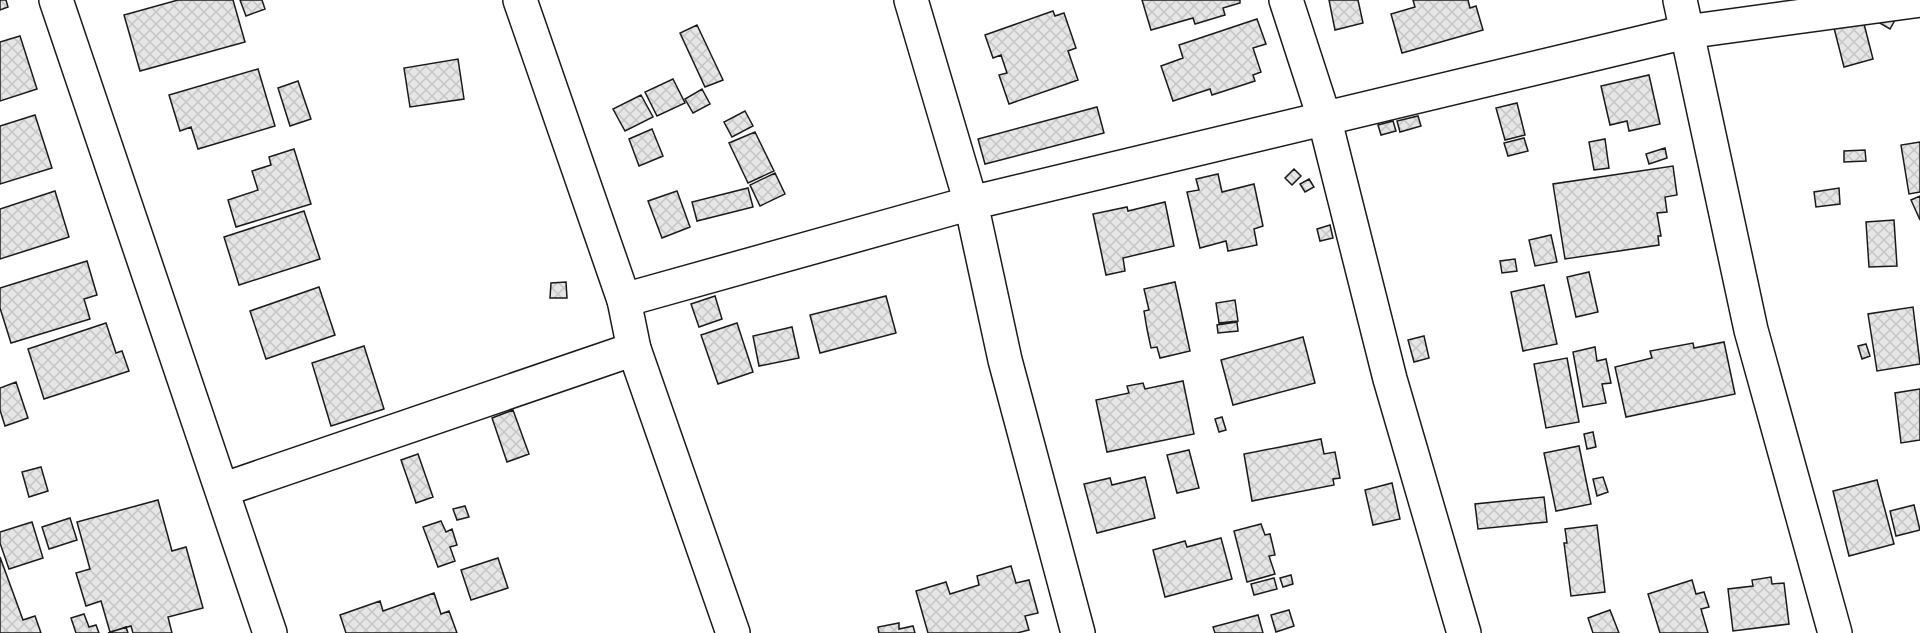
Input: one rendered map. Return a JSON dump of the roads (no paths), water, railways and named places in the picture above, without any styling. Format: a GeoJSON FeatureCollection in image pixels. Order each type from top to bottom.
{"type":"FeatureCollection","features":[{"type":"Feature","properties":{"kind":"street"},"geometry":{"type":"LineString","coordinates":[[56,0],[270,633]]}},
{"type":"Feature","properties":{"kind":"street"},"geometry":{"type":"LineString","coordinates":[[520,0],[624,300],[634,349],[733,633]]}},
{"type":"Feature","properties":{"kind":"street"},"geometry":{"type":"LineString","coordinates":[[911,0],[971,203],[1005,360],[1078,633]]}},
{"type":"Feature","properties":{"kind":"street"},"geometry":{"type":"LineString","coordinates":[[1286,0],[1324,117],[1390,379],[1464,633]]}},
{"type":"Feature","properties":{"kind":"street"},"geometry":{"type":"LineString","coordinates":[[1680,0],[1751,330],[1835,633]]}},
{"type":"Feature","properties":{"kind":"street"},"geometry":{"type":"LineString","coordinates":[[624,300],[971,203],[1686,32],[1920,0]]}},
{"type":"Feature","properties":{"kind":"street"},"geometry":{"type":"LineString","coordinates":[[222,490],[634,349]]}}]}
